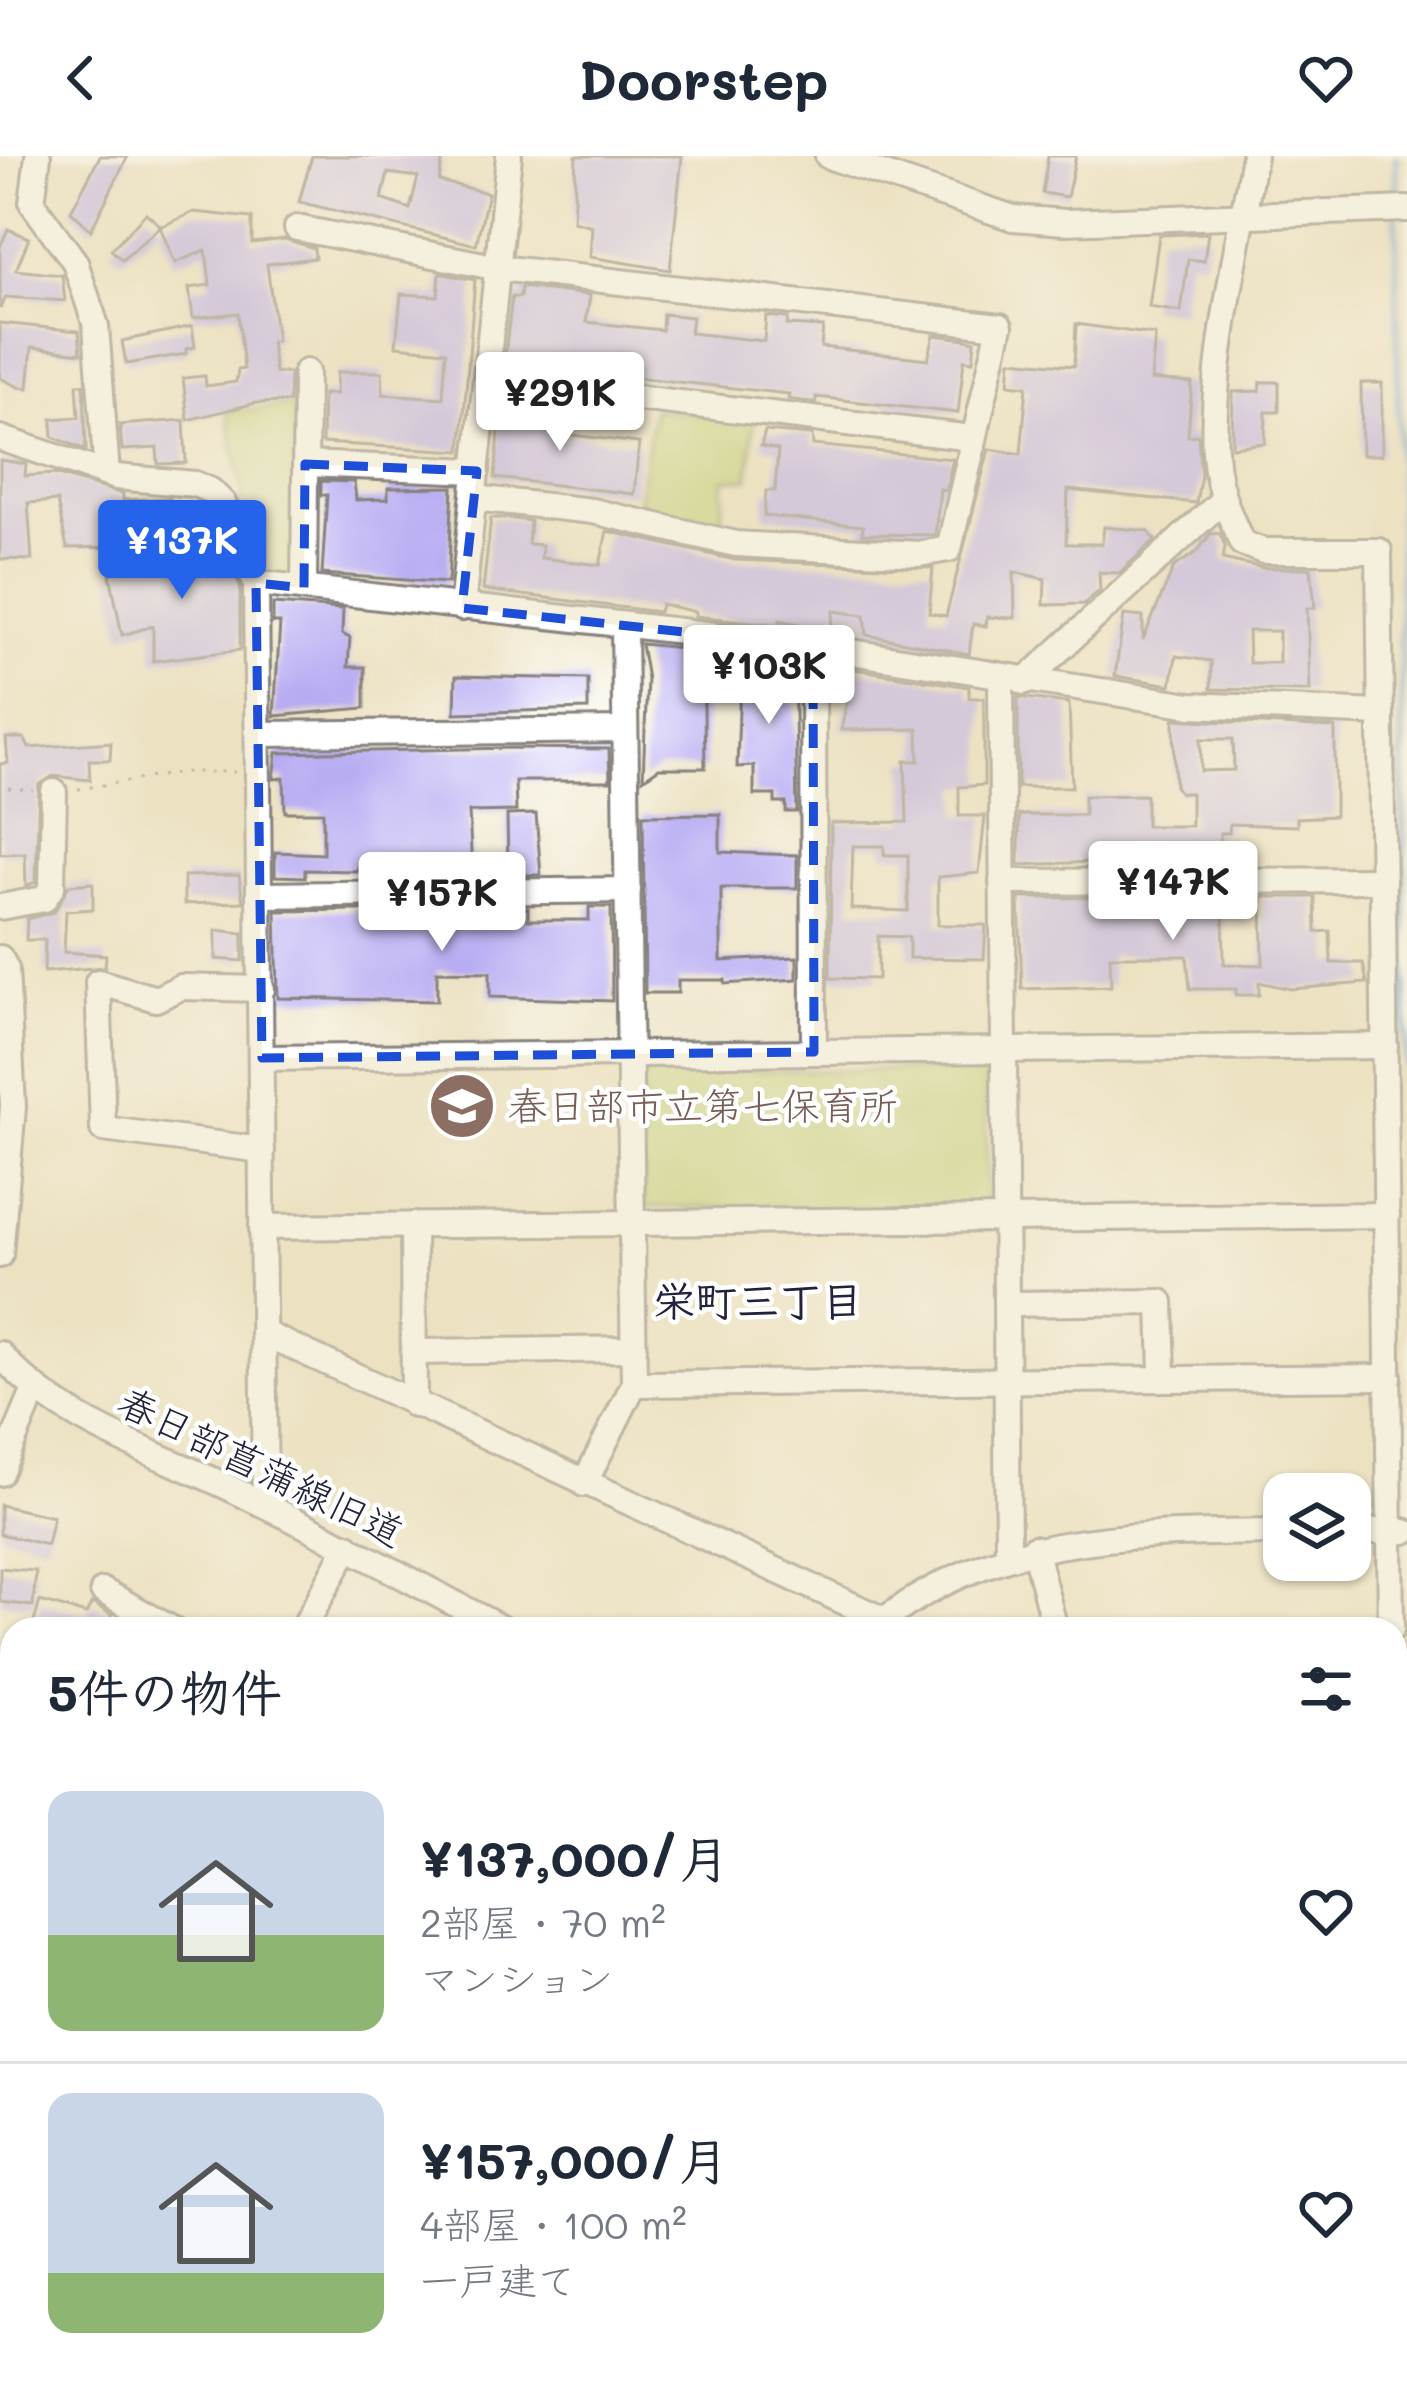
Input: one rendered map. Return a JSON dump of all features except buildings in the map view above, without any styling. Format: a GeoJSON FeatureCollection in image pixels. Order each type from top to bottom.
{"type":"FeatureCollection","features":[{"type":"Feature","properties":{"kind":"street"},"geometry":{"type":"LineString","coordinates":[[38,156],[32,202],[76,262],[96,326],[106,474]]}},
{"type":"Feature","properties":{"kind":"street"},"geometry":{"type":"LineString","coordinates":[[462,608],[508,156]]}},
{"type":"Feature","properties":{"kind":"street"},"geometry":{"type":"LineString","coordinates":[[828,156],[1013,218],[1065,222],[1245,211],[1407,209]]}},
{"type":"Feature","properties":{"kind":"street"},"geometry":{"type":"LineString","coordinates":[[1254,156],[1218,388],[1215,461],[1223,500],[1242,543],[1263,551],[1379,551],[1389,1377],[1399,1531],[1392,1617]]}},
{"type":"Feature","properties":{"kind":"street"},"geometry":{"type":"LineString","coordinates":[[297,228],[499,268],[1000,326],[949,549],[919,554],[736,544],[592,511],[474,498]]}},
{"type":"Feature","properties":{"kind":"street"},"geometry":{"type":"LineString","coordinates":[[304,588],[306,372]]}},
{"type":"Feature","properties":{"kind":"street"},"geometry":{"type":"LineString","coordinates":[[488,380],[972,439]]}},
{"type":"Feature","properties":{"kind":"street"},"geometry":{"type":"LineString","coordinates":[[0,438],[106,474],[211,490],[223,503],[256,583],[265,1505]]}},
{"type":"Feature","properties":{"kind":"street"},"geometry":{"type":"LineString","coordinates":[[305,464],[477,471]]}},
{"type":"Feature","properties":{"kind":"street"},"geometry":{"type":"LineString","coordinates":[[1008,1556],[1002,881],[1012,680],[1223,500]]}},
{"type":"Feature","properties":{"kind":"street"},"geometry":{"type":"LineString","coordinates":[[256,583],[813,646],[1192,705],[1381,713]]}},
{"type":"Feature","properties":{"kind":"street"},"geometry":{"type":"LineString","coordinates":[[584,1484],[634,1384],[624,627]]}},
{"type":"Feature","properties":{"kind":"street"},"geometry":{"type":"LineString","coordinates":[[813,646],[814,1052]]}},
{"type":"Feature","properties":{"kind":"street"},"geometry":{"type":"LineString","coordinates":[[261,734],[625,730]]}},
{"type":"Feature","properties":{"kind":"street"},"geometry":{"type":"LineString","coordinates":[[0,908],[44,899],[52,887],[54,792]]}},
{"type":"Feature","properties":{"kind":"street"},"geometry":{"type":"LineString","coordinates":[[1002,881],[1383,880]]}},
{"type":"Feature","properties":{"kind":"street"},"geometry":{"type":"LineString","coordinates":[[262,895],[628,890]]}},
{"type":"Feature","properties":{"kind":"street"},"geometry":{"type":"LineString","coordinates":[[0,958],[5,969],[13,1107],[9,1196],[0,1255]]}},
{"type":"Feature","properties":{"kind":"street"},"geometry":{"type":"LineString","coordinates":[[262,989],[181,987],[156,999],[98,982],[103,1130],[262,1150]]}},
{"type":"Feature","properties":{"kind":"street"},"geometry":{"type":"LineString","coordinates":[[262,1058],[1385,1046]]}},
{"type":"Feature","properties":{"kind":"street"},"geometry":{"type":"LineString","coordinates":[[262,1227],[1387,1215]]}},
{"type":"Feature","properties":{"kind":"street"},"geometry":{"type":"LineString","coordinates":[[413,1225],[414,1405]]}},
{"type":"Feature","properties":{"kind":"street"},"geometry":{"type":"LineString","coordinates":[[1007,1304],[1162,1302],[1163,1377]]}},
{"type":"Feature","properties":{"kind":"street"},"geometry":{"type":"LineString","coordinates":[[263,1333],[863,1617]]}},
{"type":"Feature","properties":{"kind":"street"},"geometry":{"type":"LineString","coordinates":[[414,1352],[634,1348]]}},
{"type":"Feature","properties":{"kind":"street","name":"春日部菖蒲線旧道"},"geometry":{"type":"LineString","coordinates":[[0,1354],[35,1389],[101,1429],[348,1546],[480,1617]]}},
{"type":"Feature","properties":{"kind":"street"},"geometry":{"type":"LineString","coordinates":[[634,1384],[1389,1377]]}},
{"type":"Feature","properties":{"kind":"street"},"geometry":{"type":"LineString","coordinates":[[0,1473],[35,1389]]}},
{"type":"Feature","properties":{"kind":"street"},"geometry":{"type":"LineString","coordinates":[[889,1617],[948,1581],[1034,1548],[1131,1534],[1263,1532]]}},
{"type":"Feature","properties":{"kind":"street"},"geometry":{"type":"LineString","coordinates":[[310,1617],[348,1546]]}},
{"type":"Feature","properties":{"kind":"street"},"geometry":{"type":"LineString","coordinates":[[1034,1548],[1052,1617]]}},
{"type":"Feature","properties":{"kind":"street"},"geometry":{"type":"LineString","coordinates":[[104,1591],[151,1617]]}},
{"type":"Feature","properties":{"kind":"path"},"geometry":{"type":"LineString","coordinates":[[8,788],[54,792],[185,772],[261,772]]}},
{"type":"Feature","properties":{"kind":"highlighted area"},"geometry":{"type":"Polygon","coordinates":[[[305,464],[477,471],[462,608],[813,646],[814,1052],[262,1058],[256,583],[304,588],[305,464]]]}},
{"type":"Feature","properties":{"kind":"green space"},"geometry":{"type":"Polygon","coordinates":[[[295,405],[295,572],[282,579],[249,552],[231,501],[244,497],[227,412],[295,405]]]}},
{"type":"Feature","properties":{"kind":"green space"},"geometry":{"type":"Polygon","coordinates":[[[653,409],[754,420],[749,479],[724,479],[722,527],[638,505],[653,409]]]}},
{"type":"Feature","properties":{"kind":"green space"},"geometry":{"type":"Polygon","coordinates":[[[986,1069],[987,1210],[644,1207],[642,1072],[986,1069]]]}},
{"type":"Feature","properties":{"kind":"waterway"},"geometry":{"type":"LineString","coordinates":[[1396,156],[1396,200]]}},
{"type":"Feature","properties":{"kind":"waterway"},"geometry":{"type":"LineString","coordinates":[[1396,214],[1407,1149]]}},
{"type":"Feature","properties":{"kind":"place","name":"春日部市立第七保育所"},"geometry":{"type":"Point","coordinates":[462,1106]}},
{"type":"Feature","properties":{"kind":"district","name":"栄町三丁目"},"geometry":{"type":"Point","coordinates":[758,1301]}}]}
